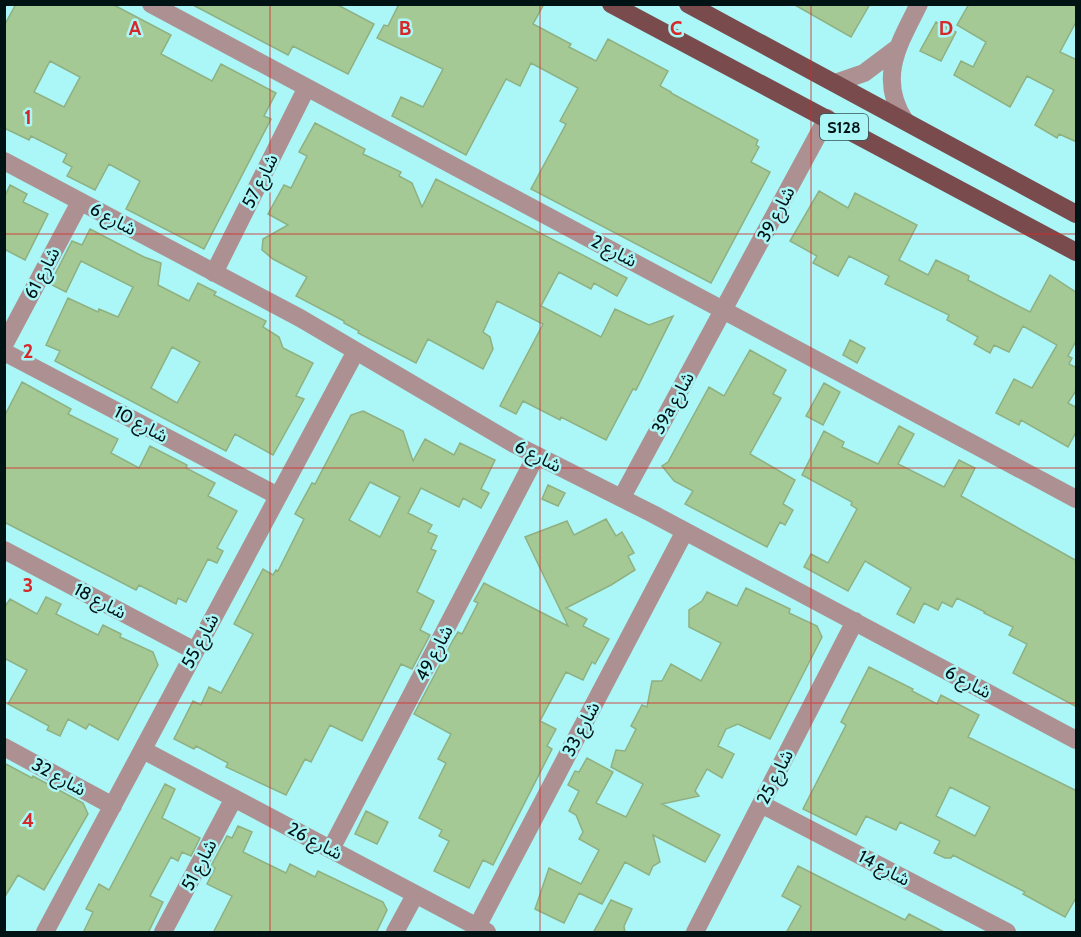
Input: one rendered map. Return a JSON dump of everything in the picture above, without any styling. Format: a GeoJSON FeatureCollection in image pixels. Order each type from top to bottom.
{"type":"FeatureCollection","features":[{"type":"Feature","properties":{"kind":"main road","name":"S128"},"geometry":{"type":"LineString","coordinates":[[611,4],[1077,252]]}},
{"type":"Feature","properties":{"kind":"main road","name":"S128"},"geometry":{"type":"LineString","coordinates":[[688,4],[1077,214]]}},
{"type":"Feature","properties":{"kind":"street","name":"شارع 2"},"geometry":{"type":"LineString","coordinates":[[151,4],[306,89],[725,309],[1077,499]]}},
{"type":"Feature","properties":{"kind":"street"},"geometry":{"type":"LineString","coordinates":[[905,121],[896,105],[891,88],[892,70],[896,49],[920,4]]}},
{"type":"Feature","properties":{"kind":"street"},"geometry":{"type":"LineString","coordinates":[[835,83],[864,74],[896,49]]}},
{"type":"Feature","properties":{"kind":"street","name":"شارع 57"},"geometry":{"type":"LineString","coordinates":[[214,273],[306,89]]}},
{"type":"Feature","properties":{"kind":"street","name":"شارع 39"},"geometry":{"type":"LineString","coordinates":[[725,309],[827,118]]}},
{"type":"Feature","properties":{"kind":"street","name":"شارع 6"},"geometry":{"type":"LineString","coordinates":[[4,161],[300,318],[536,456],[622,497],[1076,738]]}},
{"type":"Feature","properties":{"kind":"street","name":"شارع 61"},"geometry":{"type":"LineString","coordinates":[[4,345],[80,202]]}},
{"type":"Feature","properties":{"kind":"street","name":"39a شارع"},"geometry":{"type":"LineString","coordinates":[[622,497],[725,309]]}},
{"type":"Feature","properties":{"kind":"street","name":"شارع 55"},"geometry":{"type":"LineString","coordinates":[[45,933],[356,351]]}},
{"type":"Feature","properties":{"kind":"street","name":"شارع 10"},"geometry":{"type":"LineString","coordinates":[[4,352],[278,496]]}},
{"type":"Feature","properties":{"kind":"street","name":"شارع 49"},"geometry":{"type":"LineString","coordinates":[[331,849],[536,456]]}},
{"type":"Feature","properties":{"kind":"street","name":"شارع 33"},"geometry":{"type":"LineString","coordinates":[[482,930],[685,531]]}},
{"type":"Feature","properties":{"kind":"street","name":"شارع 18"},"geometry":{"type":"LineString","coordinates":[[4,550],[195,651]]}},
{"type":"Feature","properties":{"kind":"street","name":"شارع 25"},"geometry":{"type":"LineString","coordinates":[[695,933],[855,621]]}},
{"type":"Feature","properties":{"kind":"street","name":"شارع 32"},"geometry":{"type":"LineString","coordinates":[[4,747],[113,806]]}},
{"type":"Feature","properties":{"kind":"street","name":"شارع 26"},"geometry":{"type":"LineString","coordinates":[[143,750],[482,930]]}},
{"type":"Feature","properties":{"kind":"street","name":"شارع 51"},"geometry":{"type":"LineString","coordinates":[[163,933],[234,798]]}},
{"type":"Feature","properties":{"kind":"street","name":"شارع 14"},"geometry":{"type":"LineString","coordinates":[[761,804],[1007,933]]}},
{"type":"Feature","properties":{"kind":"street"},"geometry":{"type":"LineString","coordinates":[[395,933],[415,895]]}},
{"type":"Feature","properties":{"kind":"building"},"geometry":{"type":"Polygon","coordinates":[[[16,4],[112,4],[171,35],[161,54],[212,81],[221,64],[276,93],[264,116],[271,119],[204,249],[126,209],[140,181],[109,164],[95,190],[67,176],[72,167],[63,162],[67,154],[31,136],[29,140],[4,128],[4,26],[16,4]],[[50,61],[34,92],[64,107],[80,77],[50,61]]]}},
{"type":"Feature","properties":{"kind":"building"},"geometry":{"type":"Polygon","coordinates":[[[191,4],[336,4],[374,24],[348,74],[293,46],[288,55],[191,4]]]}},
{"type":"Feature","properties":{"kind":"building"},"geometry":{"type":"Polygon","coordinates":[[[399,4],[544,4],[533,24],[571,44],[569,47],[596,61],[608,39],[668,71],[660,86],[758,140],[756,145],[759,147],[751,162],[770,172],[711,283],[531,189],[566,124],[560,121],[578,88],[531,63],[520,86],[506,79],[466,155],[392,116],[401,97],[423,107],[443,69],[377,38],[384,25],[388,26],[399,4]]]}},
{"type":"Feature","properties":{"kind":"building"},"geometry":{"type":"Polygon","coordinates":[[[793,4],[870,4],[851,37],[793,4]]]}},
{"type":"Feature","properties":{"kind":"building"},"geometry":{"type":"Polygon","coordinates":[[[969,4],[1077,4],[1077,20],[1060,52],[1077,60],[1077,142],[1059,134],[1057,138],[1035,125],[1054,90],[1027,76],[1010,107],[954,75],[961,61],[973,67],[986,42],[957,25],[969,4]]]}},
{"type":"Feature","properties":{"kind":"building"},"geometry":{"type":"Polygon","coordinates":[[[936,22],[956,32],[941,61],[920,51],[936,22]]]}},
{"type":"Feature","properties":{"kind":"building"},"geometry":{"type":"Polygon","coordinates":[[[315,123],[365,149],[363,154],[401,172],[399,176],[412,183],[422,207],[436,179],[627,278],[617,296],[594,283],[591,289],[559,272],[541,306],[601,337],[615,309],[649,325],[673,316],[636,390],[633,389],[606,440],[523,401],[516,414],[500,406],[543,324],[497,301],[483,332],[490,337],[493,349],[483,369],[428,339],[416,363],[358,333],[359,331],[344,321],[296,296],[307,277],[273,259],[262,250],[263,239],[288,225],[268,214],[284,185],[291,188],[307,156],[299,152],[315,123]]]}},
{"type":"Feature","properties":{"kind":"building"},"geometry":{"type":"Polygon","coordinates":[[[10,185],[27,194],[23,202],[48,214],[25,260],[4,249],[4,198],[10,185]]]}},
{"type":"Feature","properties":{"kind":"building"},"geometry":{"type":"Polygon","coordinates":[[[819,191],[848,208],[855,193],[917,225],[899,260],[928,275],[936,260],[969,276],[968,280],[1030,312],[1050,275],[1077,293],[1077,339],[1068,356],[1072,358],[1069,364],[1077,368],[1077,389],[1068,403],[1077,408],[1077,430],[1068,447],[1021,420],[1019,425],[996,413],[1014,379],[1032,388],[1057,345],[1023,326],[1009,352],[994,345],[990,353],[974,344],[978,337],[947,320],[949,315],[885,284],[889,276],[849,256],[838,276],[813,263],[817,256],[790,241],[819,191]]]}},
{"type":"Feature","properties":{"kind":"building"},"geometry":{"type":"Polygon","coordinates":[[[90,229],[144,257],[161,263],[158,285],[189,301],[198,283],[216,292],[214,295],[266,321],[263,327],[279,337],[283,348],[313,363],[296,396],[304,399],[273,455],[235,434],[226,451],[55,361],[60,351],[46,345],[68,298],[98,312],[99,309],[118,317],[133,287],[81,261],[66,292],[50,284],[72,241],[82,245],[90,229]],[[172,347],[151,388],[177,403],[200,362],[172,347]]]}},
{"type":"Feature","properties":{"kind":"building"},"geometry":{"type":"Polygon","coordinates":[[[850,340],[865,348],[857,363],[843,355],[850,340]]]}},
{"type":"Feature","properties":{"kind":"building"},"geometry":{"type":"Polygon","coordinates":[[[750,350],[786,370],[773,394],[781,398],[750,454],[795,480],[783,504],[793,510],[785,525],[780,522],[767,547],[685,504],[693,491],[674,481],[662,466],[668,462],[709,387],[724,396],[750,350]]]}},
{"type":"Feature","properties":{"kind":"building"},"geometry":{"type":"Polygon","coordinates":[[[22,382],[71,409],[68,414],[118,439],[111,453],[139,468],[150,446],[215,483],[208,496],[237,511],[217,548],[223,551],[217,563],[208,559],[186,602],[178,598],[176,604],[139,585],[136,590],[4,522],[4,417],[22,382]]]}},
{"type":"Feature","properties":{"kind":"building"},"geometry":{"type":"Polygon","coordinates":[[[824,383],[840,392],[823,425],[806,416],[824,383]]]}},
{"type":"Feature","properties":{"kind":"building"},"geometry":{"type":"Polygon","coordinates":[[[363,411],[403,431],[413,461],[425,439],[454,455],[460,443],[495,460],[481,489],[489,493],[481,508],[463,498],[459,507],[421,488],[408,513],[432,525],[428,532],[437,536],[431,549],[436,551],[417,592],[434,601],[420,630],[430,635],[412,669],[401,664],[362,741],[330,725],[311,762],[305,759],[286,795],[226,767],[228,763],[196,746],[194,749],[174,739],[193,701],[201,705],[209,687],[221,693],[253,634],[234,624],[263,569],[273,575],[276,570],[278,571],[304,519],[295,514],[312,483],[315,484],[351,415],[363,411]],[[370,482],[349,520],[380,537],[400,497],[370,482]]]}},
{"type":"Feature","properties":{"kind":"building"},"geometry":{"type":"Polygon","coordinates":[[[899,426],[914,434],[898,464],[944,487],[959,460],[975,468],[961,496],[1077,561],[1077,707],[1013,673],[1027,644],[1009,635],[1013,627],[985,612],[957,598],[952,607],[942,602],[938,610],[924,603],[914,623],[897,614],[911,588],[865,561],[848,591],[804,567],[811,554],[828,563],[857,509],[851,505],[852,502],[802,475],[824,431],[844,442],[842,447],[878,464],[899,426]]]}},
{"type":"Feature","properties":{"kind":"building"},"geometry":{"type":"Polygon","coordinates":[[[548,485],[565,493],[558,506],[542,499],[548,485]]]}},
{"type":"Feature","properties":{"kind":"building"},"geometry":{"type":"Polygon","coordinates":[[[606,519],[616,536],[622,532],[634,553],[628,556],[635,570],[566,608],[587,619],[583,626],[609,639],[595,664],[592,662],[583,680],[566,672],[540,721],[556,729],[547,746],[552,749],[493,865],[483,860],[469,888],[434,871],[449,841],[439,836],[442,830],[419,818],[446,763],[438,759],[451,734],[414,714],[453,640],[458,632],[462,634],[478,603],[474,601],[484,583],[568,626],[525,537],[567,521],[574,535],[606,519]]]}},
{"type":"Feature","properties":{"kind":"building"},"geometry":{"type":"Polygon","coordinates":[[[746,588],[790,609],[789,613],[817,626],[822,637],[770,739],[738,724],[726,729],[718,746],[734,754],[722,778],[707,769],[695,791],[699,796],[662,804],[720,835],[705,862],[653,835],[660,862],[653,866],[649,875],[625,862],[602,904],[579,893],[564,923],[535,909],[549,868],[581,884],[599,850],[579,839],[583,832],[576,815],[569,811],[579,791],[568,785],[575,771],[579,772],[587,758],[613,772],[596,803],[626,817],[643,784],[611,767],[616,750],[625,751],[636,729],[631,726],[642,705],[647,707],[652,681],[662,681],[671,664],[701,681],[721,643],[689,627],[689,610],[702,601],[707,592],[737,606],[746,588]]]}},
{"type":"Feature","properties":{"kind":"building"},"geometry":{"type":"Polygon","coordinates":[[[46,597],[61,604],[56,614],[98,635],[103,625],[121,634],[120,637],[153,652],[158,665],[118,740],[89,724],[86,729],[68,719],[60,736],[47,730],[49,726],[8,704],[27,670],[4,658],[4,608],[10,599],[37,614],[46,597]]]}},
{"type":"Feature","properties":{"kind":"building"},"geometry":{"type":"Polygon","coordinates":[[[869,667],[937,704],[941,695],[979,715],[968,737],[1077,791],[1077,896],[1065,917],[1023,894],[1025,892],[953,855],[951,858],[945,858],[934,853],[940,841],[900,822],[896,830],[866,816],[856,835],[803,809],[846,725],[841,722],[869,667]],[[950,787],[936,816],[975,836],[990,807],[950,787]]]}},
{"type":"Feature","properties":{"kind":"building"},"geometry":{"type":"Polygon","coordinates":[[[4,763],[83,803],[88,814],[44,890],[18,875],[4,898],[4,763]]]}},
{"type":"Feature","properties":{"kind":"building"},"geometry":{"type":"Polygon","coordinates":[[[165,784],[175,789],[162,818],[200,838],[191,856],[182,852],[178,861],[171,857],[150,896],[163,902],[148,933],[83,933],[93,912],[86,909],[99,884],[109,890],[165,784]]]}},
{"type":"Feature","properties":{"kind":"building"},"geometry":{"type":"Polygon","coordinates":[[[366,811],[388,822],[377,844],[355,834],[366,811]]]}},
{"type":"Feature","properties":{"kind":"building"},"geometry":{"type":"Polygon","coordinates":[[[238,826],[252,832],[243,852],[286,873],[290,864],[315,877],[318,871],[383,902],[387,910],[376,933],[213,933],[232,896],[207,884],[215,868],[211,866],[227,836],[232,838],[238,826]]]}},
{"type":"Feature","properties":{"kind":"building"},"geometry":{"type":"Polygon","coordinates":[[[798,866],[905,920],[909,914],[946,933],[786,933],[801,906],[782,896],[798,866]]]}},
{"type":"Feature","properties":{"kind":"building"},"geometry":{"type":"Polygon","coordinates":[[[611,900],[632,909],[624,926],[625,933],[593,933],[611,900]]]}}]}
